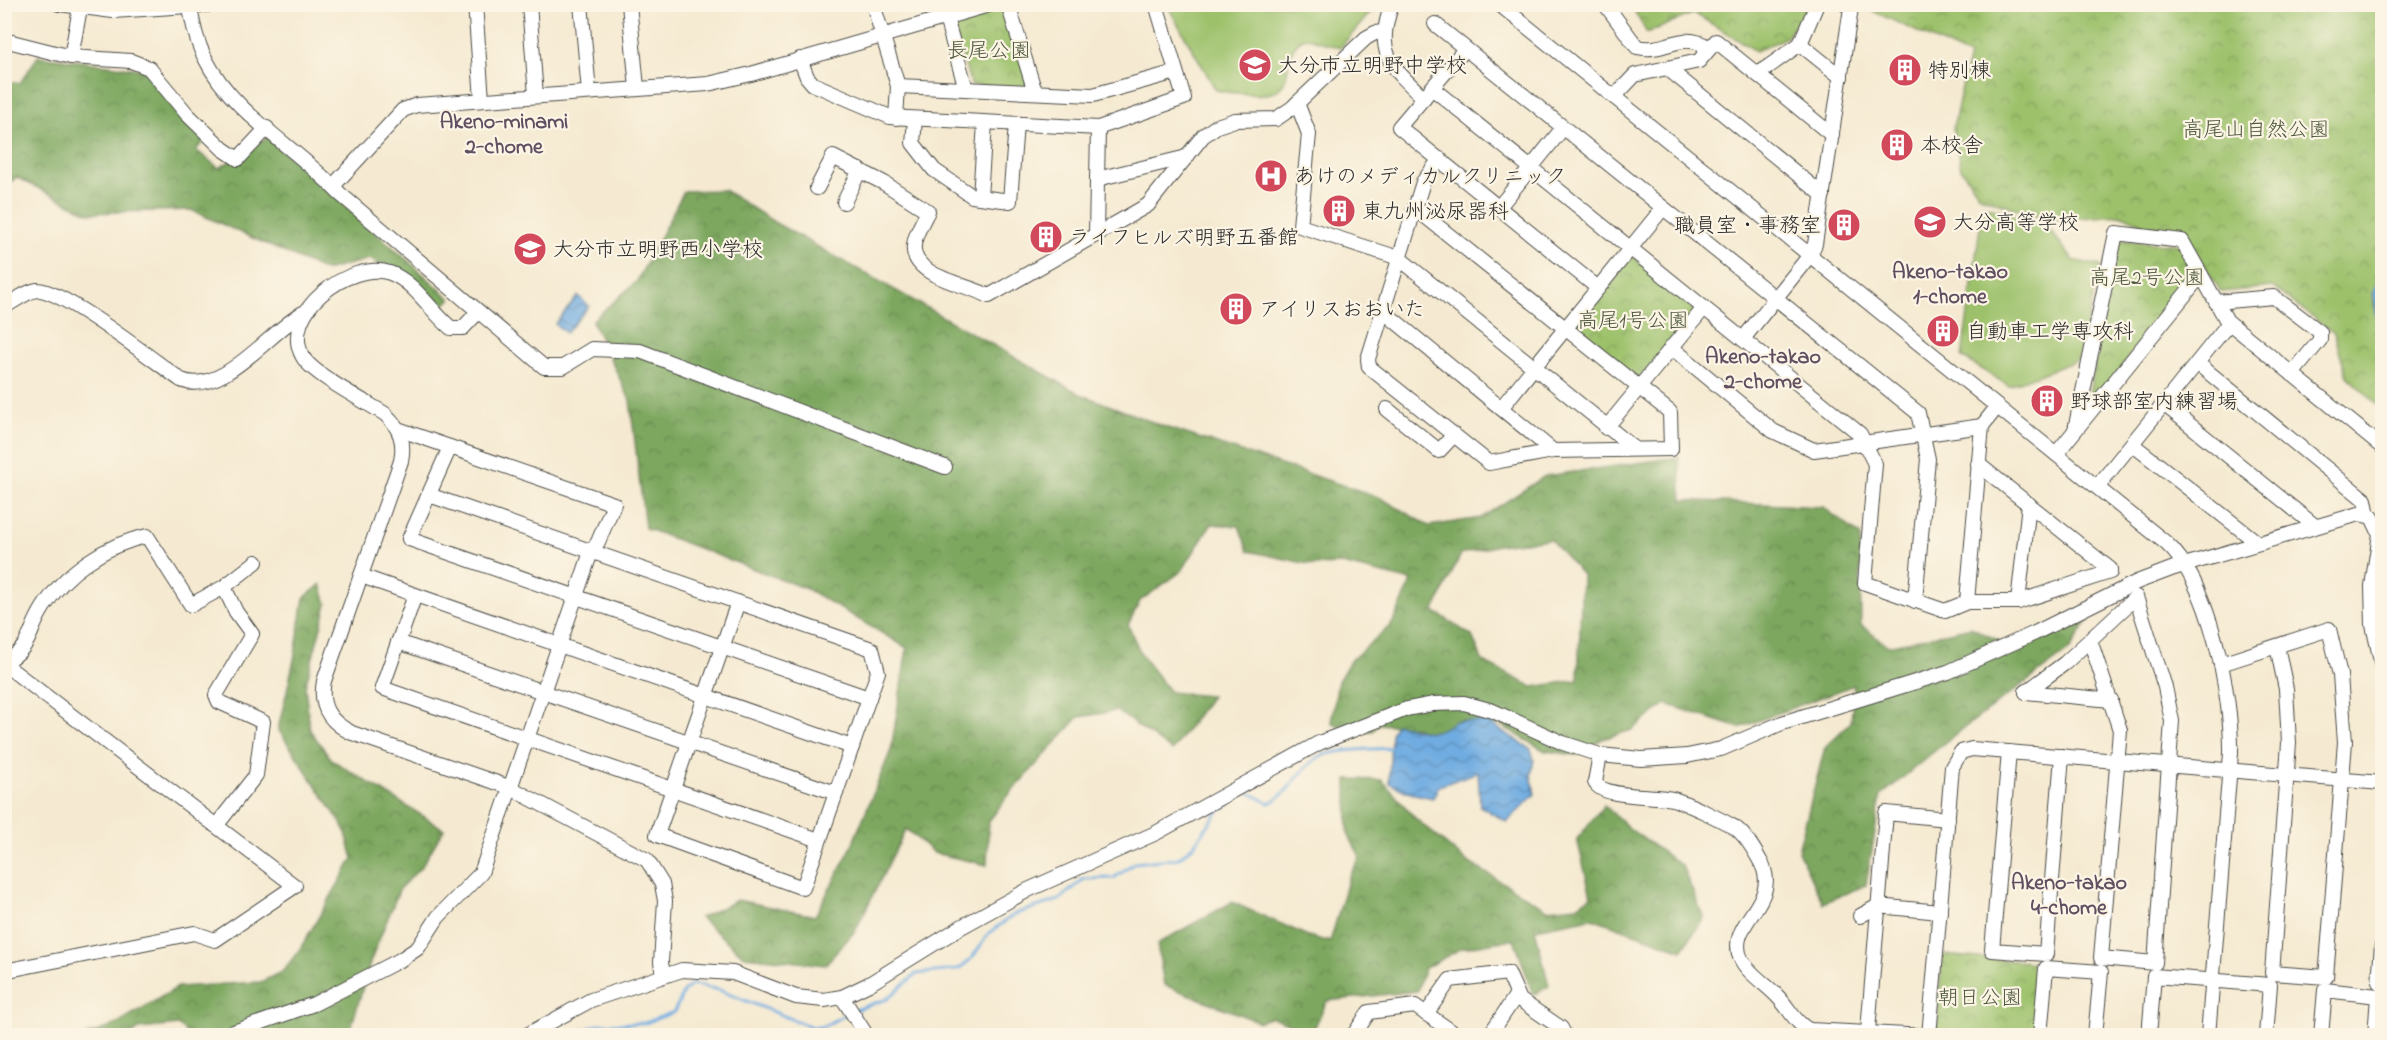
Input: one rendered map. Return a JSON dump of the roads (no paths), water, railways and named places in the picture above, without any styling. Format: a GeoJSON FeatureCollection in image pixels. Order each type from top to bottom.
{"type":"FeatureCollection","features":[{"type":"Feature","properties":{"kind":"street"},"geometry":{"type":"LineString","coordinates":[[59,4],[124,11],[218,4]]}},
{"type":"Feature","properties":{"kind":"street"},"geometry":{"type":"LineString","coordinates":[[475,4],[482,100]]}},
{"type":"Feature","properties":{"kind":"street"},"geometry":{"type":"LineString","coordinates":[[529,4],[536,96]]}},
{"type":"Feature","properties":{"kind":"street"},"geometry":{"type":"LineString","coordinates":[[581,4],[589,92]]}},
{"type":"Feature","properties":{"kind":"street"},"geometry":{"type":"LineString","coordinates":[[630,4],[637,88]]}},
{"type":"Feature","properties":{"kind":"street"},"geometry":{"type":"LineString","coordinates":[[873,4],[898,86],[896,118]]}},
{"type":"Feature","properties":{"kind":"street"},"geometry":{"type":"LineString","coordinates":[[333,186],[406,109],[417,105],[714,82],[992,4]]}},
{"type":"Feature","properties":{"kind":"street"},"geometry":{"type":"LineString","coordinates":[[1008,4],[1035,93]]}},
{"type":"Feature","properties":{"kind":"street"},"geometry":{"type":"LineString","coordinates":[[800,59],[813,84],[880,114],[896,118],[1098,128],[1184,98],[1156,4]]}},
{"type":"Feature","properties":{"kind":"street"},"geometry":{"type":"LineString","coordinates":[[1392,4],[1383,32],[1386,55],[1396,71],[1530,168],[1860,434],[1875,464],[1865,583],[1945,611],[1967,602],[2018,602],[2109,572],[2110,569],[1978,464]]}},
{"type":"Feature","properties":{"kind":"street"},"geometry":{"type":"LineString","coordinates":[[1499,4],[2166,543],[2187,566],[2221,664],[2231,716],[2230,770],[2208,1035]]}},
{"type":"Feature","properties":{"kind":"street"},"geometry":{"type":"LineString","coordinates":[[1605,4],[1637,47],[1646,49],[1689,39],[1710,48]]}},
{"type":"Feature","properties":{"kind":"street"},"geometry":{"type":"LineString","coordinates":[[1758,74],[1800,44],[1817,4]]}},
{"type":"Feature","properties":{"kind":"street"},"geometry":{"type":"LineString","coordinates":[[1743,339],[1810,255],[1815,244],[1851,8],[1845,4]]}},
{"type":"Feature","properties":{"kind":"street"},"geometry":{"type":"LineString","coordinates":[[189,5],[199,45],[210,67],[227,91],[333,186],[544,367],[563,367],[592,349],[640,351],[945,467]]}},
{"type":"Feature","properties":{"kind":"street"},"geometry":{"type":"LineString","coordinates":[[71,57],[80,8]]}},
{"type":"Feature","properties":{"kind":"street"},"geometry":{"type":"LineString","coordinates":[[946,18],[966,89]]}},
{"type":"Feature","properties":{"kind":"street"},"geometry":{"type":"LineString","coordinates":[[1435,24],[1918,413],[1928,459],[1914,601]]}},
{"type":"Feature","properties":{"kind":"street"},"geometry":{"type":"LineString","coordinates":[[817,188],[833,157],[860,170],[928,211],[914,244],[917,260],[924,270],[989,296],[1149,205],[1203,136],[1217,126],[1235,120],[1276,119],[1366,38],[1383,32]]}},
{"type":"Feature","properties":{"kind":"street"},"geometry":{"type":"LineString","coordinates":[[4,40],[71,57],[131,61],[149,68],[187,114],[223,149],[238,159],[267,128]]}},
{"type":"Feature","properties":{"kind":"street"},"geometry":{"type":"LineString","coordinates":[[1614,97],[1635,75],[1699,61],[1716,40],[1832,135]]}},
{"type":"Feature","properties":{"kind":"street"},"geometry":{"type":"LineString","coordinates":[[1800,44],[1841,77]]}},
{"type":"Feature","properties":{"kind":"street"},"geometry":{"type":"LineString","coordinates":[[1465,49],[1400,127],[1598,288]]}},
{"type":"Feature","properties":{"kind":"street"},"geometry":{"type":"LineString","coordinates":[[1667,68],[1822,195]]}},
{"type":"Feature","properties":{"kind":"street"},"geometry":{"type":"LineString","coordinates":[[898,86],[1093,95],[1176,72]]}},
{"type":"Feature","properties":{"kind":"street"},"geometry":{"type":"LineString","coordinates":[[1297,102],[1309,134],[1300,226],[1399,258],[1606,428],[1635,449]]}},
{"type":"Feature","properties":{"kind":"street"},"geometry":{"type":"LineString","coordinates":[[915,119],[913,143],[934,170],[972,196],[1010,201],[1016,124]]}},
{"type":"Feature","properties":{"kind":"street"},"geometry":{"type":"LineString","coordinates":[[980,197],[985,123]]}},
{"type":"Feature","properties":{"kind":"street"},"geometry":{"type":"LineString","coordinates":[[1096,235],[1098,128]]}},
{"type":"Feature","properties":{"kind":"street"},"geometry":{"type":"LineString","coordinates":[[1499,207],[1563,128]]}},
{"type":"Feature","properties":{"kind":"street"},"geometry":{"type":"LineString","coordinates":[[1097,179],[1187,157]]}},
{"type":"Feature","properties":{"kind":"street"},"geometry":{"type":"LineString","coordinates":[[1415,208],[1670,412],[1671,449],[1553,451],[1489,463],[1369,367],[1368,359],[1423,182],[1440,159]]}},
{"type":"Feature","properties":{"kind":"street"},"geometry":{"type":"LineString","coordinates":[[844,202],[860,170]]}},
{"type":"Feature","properties":{"kind":"street"},"geometry":{"type":"LineString","coordinates":[[1501,408],[1663,208]]}},
{"type":"Feature","properties":{"kind":"street"},"geometry":{"type":"LineString","coordinates":[[2075,430],[2116,232],[2182,241],[2229,323],[2382,447]]}},
{"type":"Feature","properties":{"kind":"street"},"geometry":{"type":"LineString","coordinates":[[4,307],[32,291],[44,291],[92,316],[181,380],[195,383],[211,381],[237,366],[287,322],[303,313],[345,279],[361,271],[374,269],[401,278],[451,328],[463,328],[478,312]]}},
{"type":"Feature","properties":{"kind":"street"},"geometry":{"type":"LineString","coordinates":[[2055,454],[2201,276]]}},
{"type":"Feature","properties":{"kind":"street"},"geometry":{"type":"LineString","coordinates":[[2216,302],[2274,297],[2320,332],[2320,340],[2292,374]]}},
{"type":"Feature","properties":{"kind":"street"},"geometry":{"type":"LineString","coordinates":[[1606,428],[1704,308]]}},
{"type":"Feature","properties":{"kind":"street"},"geometry":{"type":"LineString","coordinates":[[1383,311],[1553,451]]}},
{"type":"Feature","properties":{"kind":"street"},"geometry":{"type":"LineString","coordinates":[[303,313],[298,342],[303,357],[313,368],[385,414],[398,429],[403,441],[401,461],[324,681],[322,694],[325,709],[333,721],[352,733],[509,787],[647,860],[656,872],[665,901],[661,962],[663,975]]}},
{"type":"Feature","properties":{"kind":"street"},"geometry":{"type":"LineString","coordinates":[[2097,487],[2229,323]]}},
{"type":"Feature","properties":{"kind":"street"},"geometry":{"type":"LineString","coordinates":[[1671,347],[1773,431],[1814,450],[1982,426]]}},
{"type":"Feature","properties":{"kind":"street"},"geometry":{"type":"LineString","coordinates":[[2197,363],[2365,500],[2368,515]]}},
{"type":"Feature","properties":{"kind":"street"},"geometry":{"type":"LineString","coordinates":[[1412,401],[1392,413],[1439,451],[1454,435]]}},
{"type":"Feature","properties":{"kind":"street"},"geometry":{"type":"LineString","coordinates":[[2164,404],[2315,526]]}},
{"type":"Feature","properties":{"kind":"street"},"geometry":{"type":"LineString","coordinates":[[1967,602],[1982,426],[1998,407]]}},
{"type":"Feature","properties":{"kind":"street"},"geometry":{"type":"LineString","coordinates":[[222,1035],[345,991],[418,948],[438,917],[481,873],[591,552],[598,542],[614,504],[398,429]]}},
{"type":"Feature","properties":{"kind":"street"},"geometry":{"type":"LineString","coordinates":[[2132,444],[2258,543]]}},
{"type":"Feature","properties":{"kind":"street"},"geometry":{"type":"LineString","coordinates":[[450,447],[410,539],[869,698]]}},
{"type":"Feature","properties":{"kind":"street"},"geometry":{"type":"LineString","coordinates":[[429,495],[591,552],[738,602],[872,649],[878,672],[803,888],[657,835],[738,602]]}},
{"type":"Feature","properties":{"kind":"street"},"geometry":{"type":"LineString","coordinates":[[2018,602],[2029,504]]}},
{"type":"Feature","properties":{"kind":"street"},"geometry":{"type":"LineString","coordinates":[[525,1035],[591,1000],[682,970],[715,970],[752,979],[796,997],[844,1000],[1002,904],[1156,833],[1319,743],[1387,716],[1448,702],[1479,706],[1563,743],[1600,755],[1662,759],[1721,749],[1782,723],[1948,672],[2035,633],[2137,582],[2357,514],[2368,515],[2381,526],[2372,605],[2375,640],[2382,666]]}},
{"type":"Feature","properties":{"kind":"street"},"geometry":{"type":"LineString","coordinates":[[4,970],[194,933],[215,940],[295,886],[4,664],[20,654],[42,609],[74,574],[98,554],[136,538],[147,536],[191,605],[224,587],[256,562]]}},
{"type":"Feature","properties":{"kind":"street"},"geometry":{"type":"LineString","coordinates":[[361,576],[852,747]]}},
{"type":"Feature","properties":{"kind":"street"},"geometry":{"type":"LineString","coordinates":[[216,826],[256,775],[263,722],[219,702],[216,695],[252,634],[236,612],[224,587]]}},
{"type":"Feature","properties":{"kind":"street"},"geometry":{"type":"LineString","coordinates":[[415,595],[382,688],[819,840]]}},
{"type":"Feature","properties":{"kind":"street"},"geometry":{"type":"LineString","coordinates":[[2090,640],[2111,700],[2120,730],[2101,958],[2155,963],[2170,765],[2171,710],[2136,597],[2065,663],[2026,692],[2111,700]]}},
{"type":"Feature","properties":{"kind":"street"},"geometry":{"type":"LineString","coordinates":[[2221,664],[2329,629],[2340,675],[2345,722],[2343,780],[2326,976],[2272,973],[2288,775],[2289,722],[2277,646]]}},
{"type":"Feature","properties":{"kind":"street"},"geometry":{"type":"LineString","coordinates":[[398,642],[836,793]]}},
{"type":"Feature","properties":{"kind":"street"},"geometry":{"type":"LineString","coordinates":[[1600,755],[1594,782],[1607,793],[1653,795],[1678,801],[1739,832],[1761,862],[1767,880],[1764,895],[1738,940],[1738,950],[1745,966],[1765,983],[1807,1029],[1927,1035],[1952,767],[1957,756],[1970,749],[2382,783]]}},
{"type":"Feature","properties":{"kind":"street"},"geometry":{"type":"LineString","coordinates":[[2009,752],[1992,950],[2046,954],[2062,756]]}},
{"type":"Feature","properties":{"kind":"street"},"geometry":{"type":"LineString","coordinates":[[1868,1031],[1886,813],[1948,819]]}},
{"type":"Feature","properties":{"kind":"street"},"geometry":{"type":"LineString","coordinates":[[1860,916],[1878,906],[1940,912]]}},
{"type":"Feature","properties":{"kind":"street"},"geometry":{"type":"LineString","coordinates":[[2382,945],[2379,982],[2382,982]]}},
{"type":"Feature","properties":{"kind":"street"},"geometry":{"type":"LineString","coordinates":[[2040,1035],[2046,968],[2101,972],[2095,1035]]}},
{"type":"Feature","properties":{"kind":"street"},"geometry":{"type":"LineString","coordinates":[[1426,1014],[1450,980],[1508,973],[1520,1000],[1561,1033]]}},
{"type":"Feature","properties":{"kind":"street"},"geometry":{"type":"LineString","coordinates":[[2149,1035],[2154,976],[2270,986],[2266,1035]]}},
{"type":"Feature","properties":{"kind":"street"},"geometry":{"type":"LineString","coordinates":[[2321,1035],[2325,990],[2378,996],[2375,1035]]}},
{"type":"Feature","properties":{"kind":"street"},"geometry":{"type":"LineString","coordinates":[[1489,1035],[1517,994]]}},
{"type":"Feature","properties":{"kind":"street"},"geometry":{"type":"LineString","coordinates":[[844,1000],[867,1035]]}},
{"type":"Feature","properties":{"kind":"street"},"geometry":{"type":"LineString","coordinates":[[1355,1035],[1370,1012],[1414,1006],[1458,1035]]}},
{"type":"Feature","properties":{"kind":"water"},"geometry":{"type":"Polygon","coordinates":[[[2382,274],[2382,322],[2377,319],[2373,292],[2382,274]]]}},
{"type":"Feature","properties":{"kind":"water"},"geometry":{"type":"Polygon","coordinates":[[[578,296],[589,306],[566,333],[555,324],[578,296]]]}},
{"type":"Feature","properties":{"kind":"water"},"geometry":{"type":"Polygon","coordinates":[[[1455,721],[1488,722],[1531,749],[1534,760],[1531,775],[1535,794],[1507,822],[1480,806],[1478,772],[1439,786],[1433,798],[1410,793],[1389,783],[1391,734],[1396,724],[1433,732],[1455,721]]]}},
{"type":"Feature","properties":{"kind":"waterway"},"geometry":{"type":"LineString","coordinates":[[854,1010],[887,999],[916,974],[962,967],[972,958],[989,933],[1015,914],[1059,900],[1084,879],[1114,878],[1134,863],[1179,858],[1194,845],[1217,813],[1246,791],[1269,803],[1283,794],[1316,759],[1332,753],[1394,748]]}},
{"type":"Feature","properties":{"kind":"waterway"},"geometry":{"type":"LineString","coordinates":[[568,1036],[601,1024],[645,1023],[674,1012],[684,991],[693,984],[719,990],[814,1028],[824,1026],[848,1013]]}},
{"type":"Feature","properties":{"kind":"place","name":"大分市立明野中学校"},"geometry":{"type":"Point","coordinates":[1255,65]}},
{"type":"Feature","properties":{"kind":"place","name":"特別棟"},"geometry":{"type":"Point","coordinates":[1905,70]}},
{"type":"Feature","properties":{"kind":"place","name":"本校舎"},"geometry":{"type":"Point","coordinates":[1897,145]}},
{"type":"Feature","properties":{"kind":"place","name":"あけのメディカルクリニック"},"geometry":{"type":"Point","coordinates":[1271,176]}},
{"type":"Feature","properties":{"kind":"place","name":"東九州泌尿器科"},"geometry":{"type":"Point","coordinates":[1339,211]}},
{"type":"Feature","properties":{"kind":"place","name":"大分高等学校"},"geometry":{"type":"Point","coordinates":[1930,222]}},
{"type":"Feature","properties":{"kind":"place","name":"職員室・事務室"},"geometry":{"type":"Point","coordinates":[1844,225]}},
{"type":"Feature","properties":{"kind":"place","name":"ライフヒルズ明野五番館"},"geometry":{"type":"Point","coordinates":[1046,237]}},
{"type":"Feature","properties":{"kind":"place","name":"大分市立明野西小学校"},"geometry":{"type":"Point","coordinates":[530,249]}},
{"type":"Feature","properties":{"kind":"place","name":"アイリスおおいた"},"geometry":{"type":"Point","coordinates":[1236,309]}},
{"type":"Feature","properties":{"kind":"place","name":"自動車工学専攻科"},"geometry":{"type":"Point","coordinates":[1943,331]}},
{"type":"Feature","properties":{"kind":"place","name":"野球部室内練習場"},"geometry":{"type":"Point","coordinates":[2047,401]}},
{"type":"Feature","properties":{"kind":"district","name":"Akeno-minami 2-chome"},"geometry":{"type":"Point","coordinates":[504,132]}},
{"type":"Feature","properties":{"kind":"district","name":"Akeno-takao 1-chome"},"geometry":{"type":"Point","coordinates":[1950,282]}},
{"type":"Feature","properties":{"kind":"district","name":"Akeno-takao 2-chome"},"geometry":{"type":"Point","coordinates":[1763,368]}},
{"type":"Feature","properties":{"kind":"district","name":"Akeno-takao 4-chome"},"geometry":{"type":"Point","coordinates":[2069,894]}},
{"type":"Feature","properties":{"kind":"park label","name":"長尾公園"},"geometry":{"type":"Point","coordinates":[989,50]}},
{"type":"Feature","properties":{"kind":"park label","name":"高尾山自然公園"},"geometry":{"type":"Point","coordinates":[2256,129]}},
{"type":"Feature","properties":{"kind":"park label","name":"高尾2号公園"},"geometry":{"type":"Point","coordinates":[2147,277]}},
{"type":"Feature","properties":{"kind":"park label","name":"高尾1号公園"},"geometry":{"type":"Point","coordinates":[1633,320]}},
{"type":"Feature","properties":{"kind":"park label","name":"朝日公園"},"geometry":{"type":"Point","coordinates":[1980,997]}}]}
